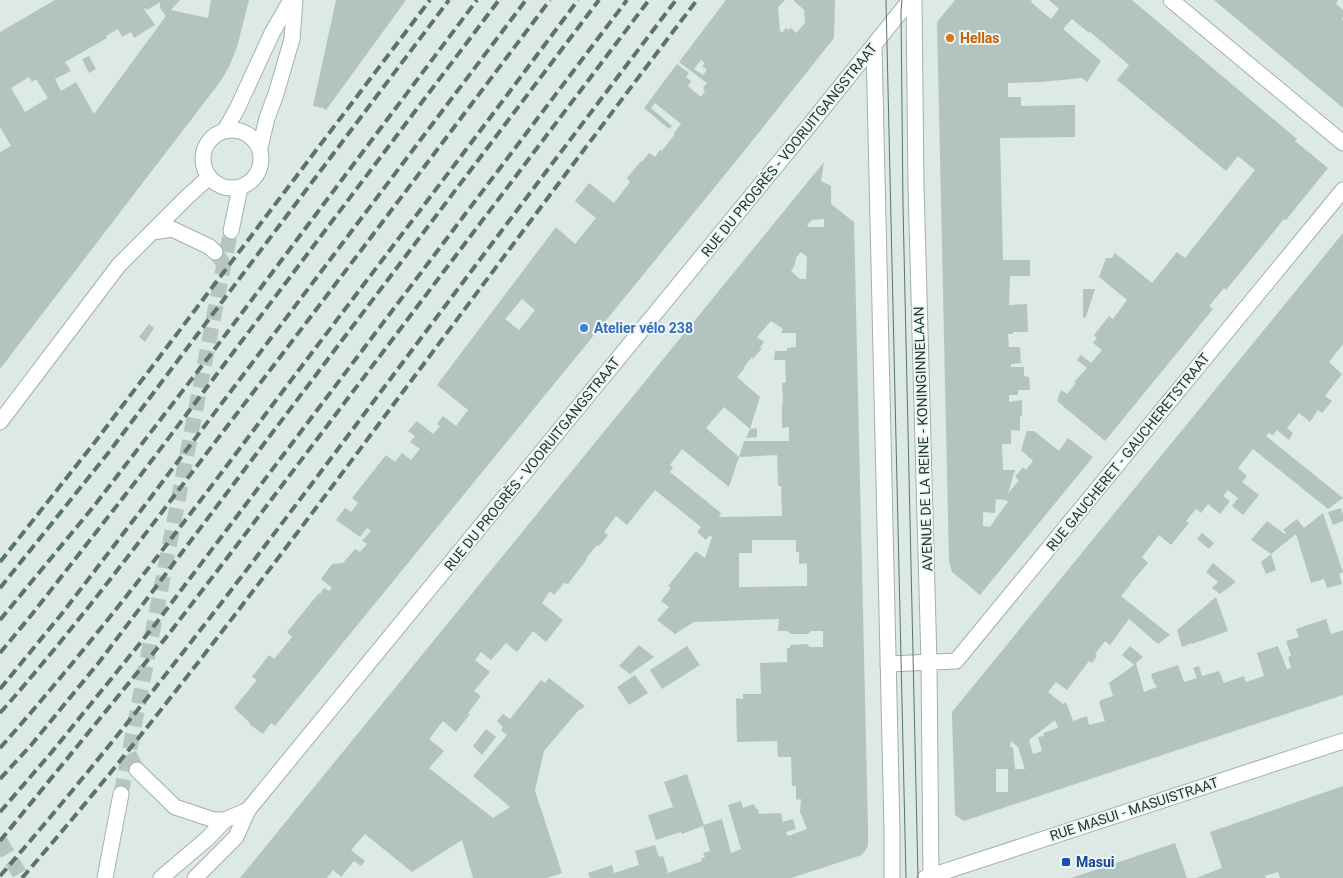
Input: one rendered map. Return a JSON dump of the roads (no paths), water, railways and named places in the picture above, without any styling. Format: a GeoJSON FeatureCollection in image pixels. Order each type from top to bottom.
{"type":"FeatureCollection","features":[{"type":"Feature","properties":{"kind":"street"},"geometry":{"type":"LineString","coordinates":[[225,130],[237,109],[272,33],[293,0]]}},
{"type":"Feature","properties":{"kind":"street"},"geometry":{"type":"LineString","coordinates":[[260,147],[251,136],[239,130],[225,130],[214,136],[207,144],[203,155],[204,167],[209,177],[217,185],[228,189],[240,188],[251,183],[259,172],[262,160],[260,147],[267,118],[292,38],[293,0]]}},
{"type":"Feature","properties":{"kind":"street","name":"RUE DU PROGRÈS - VOORUITGANGSTRAAT"},"geometry":{"type":"LineString","coordinates":[[195,878],[236,837],[248,810],[912,0]]}},
{"type":"Feature","properties":{"kind":"street","name":"AVENUE DE LA REINE - KONINGINNELAAN"},"geometry":{"type":"LineString","coordinates":[[912,0],[929,662],[929,877]]}},
{"type":"Feature","properties":{"kind":"street"},"geometry":{"type":"LineString","coordinates":[[1171,0],[1343,143]]}},
{"type":"Feature","properties":{"kind":"street"},"geometry":{"type":"LineString","coordinates":[[874,46],[892,878]]}},
{"type":"Feature","properties":{"kind":"street"},"geometry":{"type":"LineString","coordinates":[[0,422],[119,265],[184,199],[209,177]]}},
{"type":"Feature","properties":{"kind":"street"},"geometry":{"type":"LineString","coordinates":[[231,231],[240,188]]}},
{"type":"Feature","properties":{"kind":"street","name":"RUE GAUCHERET - GAUCHERETSTRAAT"},"geometry":{"type":"LineString","coordinates":[[888,664],[956,661],[1343,190]]}},
{"type":"Feature","properties":{"kind":"street"},"geometry":{"type":"LineString","coordinates":[[152,232],[172,229],[210,247],[215,252]]}},
{"type":"Feature","properties":{"kind":"street","name":"RUE MASUI - MASUISTRAAT"},"geometry":{"type":"LineString","coordinates":[[929,877],[1343,741]]}},
{"type":"Feature","properties":{"kind":"street"},"geometry":{"type":"LineString","coordinates":[[137,770],[175,807],[214,820],[225,820]]}},
{"type":"Feature","properties":{"kind":"street"},"geometry":{"type":"LineString","coordinates":[[105,878],[121,794]]}},
{"type":"Feature","properties":{"kind":"street","name":"RUE DU PROGRÈS - VOORUITGANGSTRAAT"},"geometry":{"type":"LineString","coordinates":[[161,878],[208,838],[225,820],[248,810]]}},
{"type":"Feature","properties":{"kind":"tunnel"},"geometry":{"type":"LineString","coordinates":[[121,794],[231,231]]}},
{"type":"Feature","properties":{"kind":"tunnel"},"geometry":{"type":"LineString","coordinates":[[215,252],[224,264]]}},
{"type":"Feature","properties":{"kind":"tunnel"},"geometry":{"type":"LineString","coordinates":[[129,754],[137,770]]}},
{"type":"Feature","properties":{"kind":"tunnel"},"geometry":{"type":"LineString","coordinates":[[0,841],[22,878]]}},
{"type":"Feature","properties":{"kind":"tram line"},"geometry":{"type":"LineString","coordinates":[[886,0],[906,878]]}},
{"type":"Feature","properties":{"kind":"tram line"},"geometry":{"type":"LineString","coordinates":[[902,0],[903,206],[918,878]]}},
{"type":"Feature","properties":{"kind":"railway"},"geometry":{"type":"LineString","coordinates":[[0,562],[95,442],[430,0]]}},
{"type":"Feature","properties":{"kind":"railway"},"geometry":{"type":"LineString","coordinates":[[0,588],[109,452],[449,0]]}},
{"type":"Feature","properties":{"kind":"railway"},"geometry":{"type":"LineString","coordinates":[[0,620],[94,506],[211,354],[477,0]]}},
{"type":"Feature","properties":{"kind":"railway"},"geometry":{"type":"LineString","coordinates":[[0,653],[140,476],[499,0]]}},
{"type":"Feature","properties":{"kind":"railway"},"geometry":{"type":"LineString","coordinates":[[0,689],[64,611],[142,509],[526,0]]}},
{"type":"Feature","properties":{"kind":"railway"},"geometry":{"type":"LineString","coordinates":[[0,713],[85,612],[139,542],[550,0]]}},
{"type":"Feature","properties":{"kind":"railway"},"geometry":{"type":"LineString","coordinates":[[0,748],[110,617],[180,527],[578,0]]}},
{"type":"Feature","properties":{"kind":"railway"},"geometry":{"type":"LineString","coordinates":[[0,779],[32,744],[100,661],[599,0]]}},
{"type":"Feature","properties":{"kind":"railway"},"geometry":{"type":"LineString","coordinates":[[0,812],[51,753],[154,626],[627,0]]}},
{"type":"Feature","properties":{"kind":"railway"},"geometry":{"type":"LineString","coordinates":[[0,841],[168,635],[649,0]]}},
{"type":"Feature","properties":{"kind":"railway"},"geometry":{"type":"LineString","coordinates":[[0,876],[88,772],[215,612],[676,0]]}},
{"type":"Feature","properties":{"kind":"railway"},"geometry":{"type":"LineString","coordinates":[[22,878],[145,730],[224,629],[697,0]]}},
{"type":"Feature","properties":{"kind":"place","name":"Hellas"},"geometry":{"type":"Point","coordinates":[950,38]}},
{"type":"Feature","properties":{"kind":"place","name":"Atelier vélo 238"},"geometry":{"type":"Point","coordinates":[584,328]}},
{"type":"Feature","properties":{"kind":"place","name":"Masui"},"geometry":{"type":"Point","coordinates":[1066,862]}}]}
